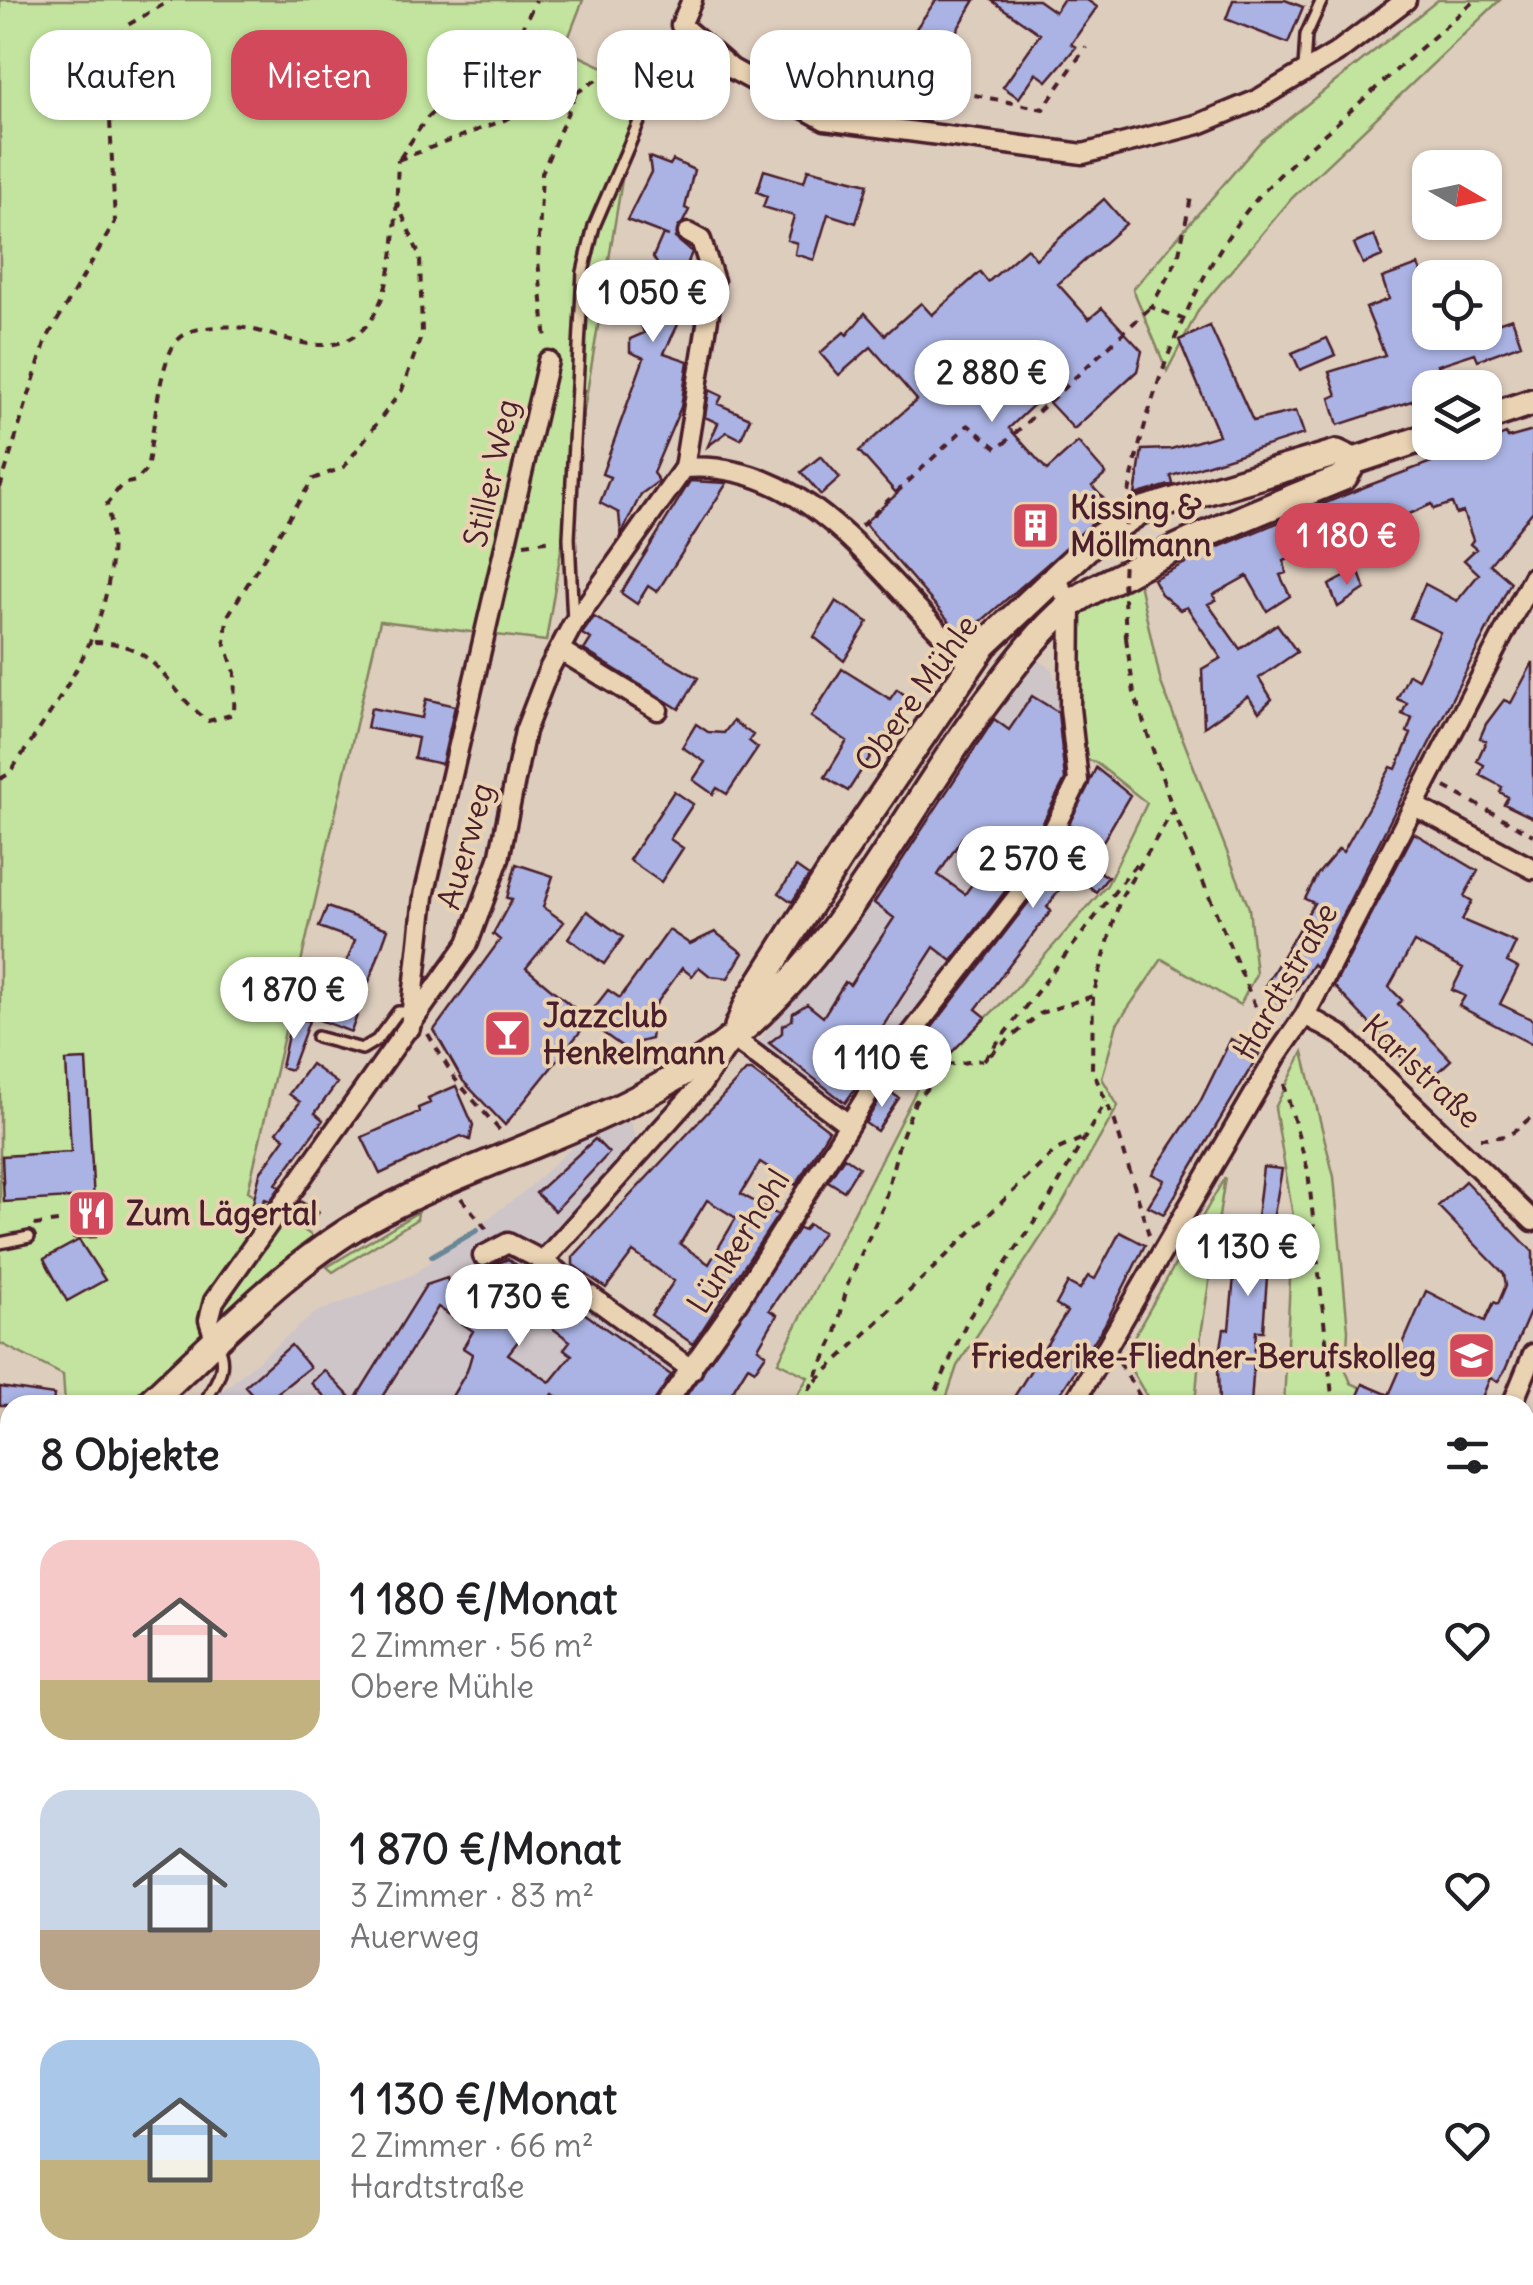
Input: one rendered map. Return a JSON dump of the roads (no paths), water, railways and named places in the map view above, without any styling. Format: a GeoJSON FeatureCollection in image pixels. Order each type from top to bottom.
{"type":"FeatureCollection","features":[{"type":"Feature","properties":{"kind":"main road"},"geometry":{"type":"LineString","coordinates":[[1502,412],[1533,402]]}},
{"type":"Feature","properties":{"kind":"main road","name":"Obere Mühle"},"geometry":{"type":"LineString","coordinates":[[158,1395],[309,1260],[377,1214],[516,1149],[555,1138],[620,1108],[733,1038],[786,991],[816,953],[973,720],[1028,646],[1071,604],[1196,538],[1344,477],[1354,461],[1412,442]]}},
{"type":"Feature","properties":{"kind":"main road","name":"Obere Mühle"},"geometry":{"type":"LineString","coordinates":[[733,1038],[750,999],[844,850],[984,645],[1095,540],[1140,511],[1337,453],[1354,461]]}},
{"type":"Feature","properties":{"kind":"street"},"geometry":{"type":"LineString","coordinates":[[692,0],[682,26],[732,69],[825,120],[1083,154],[1199,124],[1257,100],[1406,0]]}},
{"type":"Feature","properties":{"kind":"street"},"geometry":{"type":"LineString","coordinates":[[688,233],[701,240],[714,281],[684,468],[731,468],[788,494],[837,523],[931,627],[972,663]]}},
{"type":"Feature","properties":{"kind":"street","name":"Stiller Weg"},"geometry":{"type":"LineString","coordinates":[[413,1019],[424,896],[548,361]]}},
{"type":"Feature","properties":{"kind":"street","name":"Auerweg"},"geometry":{"type":"LineString","coordinates":[[216,1342],[209,1320],[214,1301],[468,943],[499,859],[525,732],[560,650],[573,624],[684,468]]}},
{"type":"Feature","properties":{"kind":"street","name":"Hardtstraße"},"geometry":{"type":"LineString","coordinates":[[1079,1395],[1276,1057],[1305,1015],[1533,577]]}},
{"type":"Feature","properties":{"kind":"street"},"geometry":{"type":"LineString","coordinates":[[1055,578],[1071,604]]}},
{"type":"Feature","properties":{"kind":"street","name":"Lünkerhohl"},"geometry":{"type":"LineString","coordinates":[[673,1395],[847,1123],[1024,888],[1078,781],[1070,708],[1071,604]]}},
{"type":"Feature","properties":{"kind":"street"},"geometry":{"type":"LineString","coordinates":[[560,650],[658,710]]}},
{"type":"Feature","properties":{"kind":"street"},"geometry":{"type":"LineString","coordinates":[[1415,806],[1533,869]]}},
{"type":"Feature","properties":{"kind":"street","name":"Karlstraße"},"geometry":{"type":"LineString","coordinates":[[1305,1015],[1342,1036],[1533,1221]]}},
{"type":"Feature","properties":{"kind":"street"},"geometry":{"type":"LineString","coordinates":[[543,1261],[701,1084],[733,1038],[847,1123]]}},
{"type":"Feature","properties":{"kind":"street"},"geometry":{"type":"LineString","coordinates":[[483,1256],[508,1243],[543,1261],[692,1370]]}},
{"type":"Feature","properties":{"kind":"street"},"geometry":{"type":"LineString","coordinates":[[1516,1395],[1533,1354]]}},
{"type":"Feature","properties":{"kind":"lane"},"geometry":{"type":"LineString","coordinates":[[1304,72],[1306,35],[1322,0]]}},
{"type":"Feature","properties":{"kind":"lane"},"geometry":{"type":"LineString","coordinates":[[573,624],[569,538],[583,272],[594,226],[682,26]]}},
{"type":"Feature","properties":{"kind":"lane"},"geometry":{"type":"LineString","coordinates":[[318,1037],[362,1049],[377,1040],[398,1012],[413,1019]]}},
{"type":"Feature","properties":{"kind":"lane"},"geometry":{"type":"LineString","coordinates":[[0,1243],[29,1237]]}},
{"type":"Feature","properties":{"kind":"lane"},"geometry":{"type":"LineString","coordinates":[[209,1395],[223,1370],[224,1358],[216,1342]]}},
{"type":"Feature","properties":{"kind":"waterway"},"geometry":{"type":"LineString","coordinates":[[432,1256],[477,1230]]}},
{"type":"Feature","properties":{"kind":"place","name":"Kissing & Möllmann"},"geometry":{"type":"Point","coordinates":[1035,525]}},
{"type":"Feature","properties":{"kind":"place","name":"Jazzclub Henkelmann"},"geometry":{"type":"Point","coordinates":[508,1033]}},
{"type":"Feature","properties":{"kind":"place","name":"Zum Lägertal"},"geometry":{"type":"Point","coordinates":[91,1213]}},
{"type":"Feature","properties":{"kind":"place","name":"Friederike-Fliedner-Berufskolleg"},"geometry":{"type":"Point","coordinates":[1471,1356]}}]}
